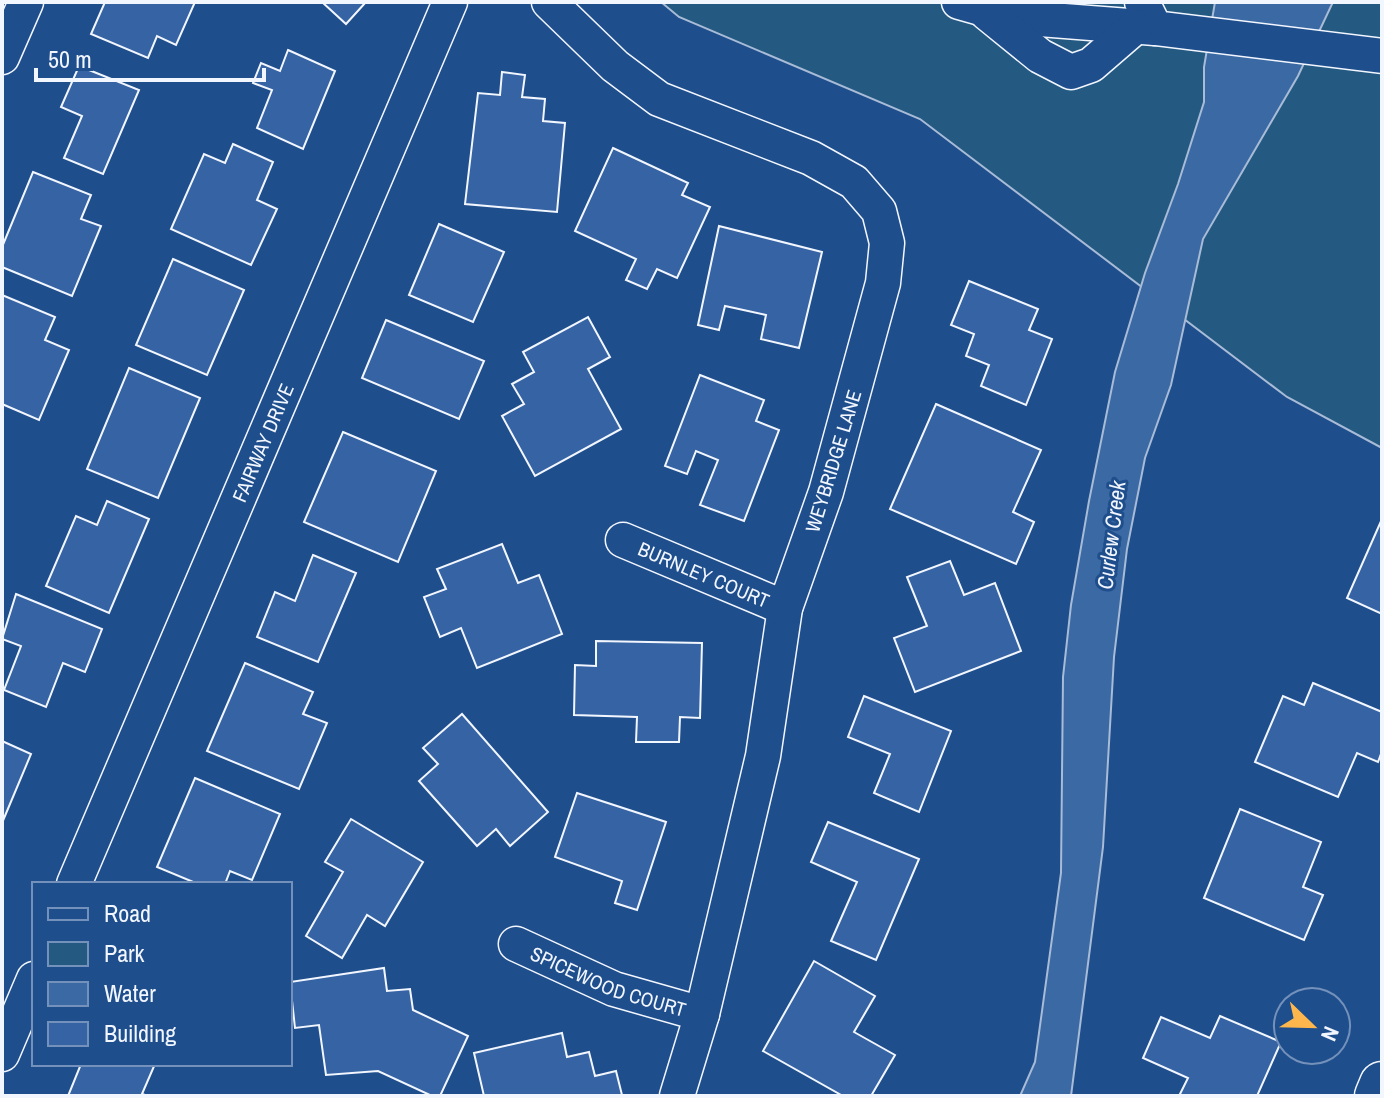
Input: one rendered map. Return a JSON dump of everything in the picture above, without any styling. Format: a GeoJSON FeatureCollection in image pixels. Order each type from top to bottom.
{"type":"FeatureCollection","features":[{"type":"Feature","properties":{"kind":"main road"},"geometry":{"type":"LineString","coordinates":[[1377,1096],[1382,1084]]}},
{"type":"Feature","properties":{"kind":"street"},"geometry":{"type":"LineString","coordinates":[[2,57],[26,2]]}},
{"type":"Feature","properties":{"kind":"street","name":"FAIRWAY DRIVE"},"geometry":{"type":"LineString","coordinates":[[75,882],[450,2]]}},
{"type":"Feature","properties":{"kind":"street","name":"WEYBRIDGE LANE"},"geometry":{"type":"LineString","coordinates":[[549,2],[615,66],[659,99],[811,158],[854,182],[879,211],[887,243],[883,283],[826,492],[785,608],[763,756],[702,1014],[677,1096]]}},
{"type":"Feature","properties":{"kind":"street"},"geometry":{"type":"LineString","coordinates":[[973,8],[1149,17],[1373,59]]}},
{"type":"Feature","properties":{"kind":"street"},"geometry":{"type":"LineString","coordinates":[[973,8],[1040,56],[1071,72],[1091,65],[1149,17]]}},
{"type":"Feature","properties":{"kind":"street","name":"BURNLEY COURT"},"geometry":{"type":"LineString","coordinates":[[623,540],[785,608]]}},
{"type":"Feature","properties":{"kind":"street","name":"SPICEWOOD COURT"},"geometry":{"type":"LineString","coordinates":[[516,944],[614,989],[702,1014]]}},
{"type":"Feature","properties":{"kind":"street"},"geometry":{"type":"LineString","coordinates":[[2,1054],[32,984]]}},
{"type":"Feature","properties":{"kind":"green space"},"geometry":{"type":"Polygon","coordinates":[[[661,2],[1382,2],[1382,448],[1287,397],[920,119],[679,17],[661,2]]]}},
{"type":"Feature","properties":{"kind":"water","name":"Curlew Creek"},"geometry":{"type":"Polygon","coordinates":[[[1215,2],[1333,2],[1298,76],[1203,239],[1171,385],[1145,458],[1127,549],[1114,657],[1103,847],[1071,1096],[1020,1096],[1035,1062],[1061,873],[1063,677],[1071,605],[1089,501],[1115,372],[1145,273],[1204,102],[1204,67],[1215,2]]]}},
{"type":"Feature","properties":{"kind":"building"},"geometry":{"type":"Polygon","coordinates":[[[105,2],[195,2],[176,45],[157,36],[148,58],[91,34],[105,2]]]}},
{"type":"Feature","properties":{"kind":"building"},"geometry":{"type":"Polygon","coordinates":[[[322,2],[366,2],[346,24],[322,2]]]}},
{"type":"Feature","properties":{"kind":"building"},"geometry":{"type":"Polygon","coordinates":[[[288,50],[335,71],[303,149],[257,128],[272,90],[253,83],[261,63],[280,71],[288,50]]]}},
{"type":"Feature","properties":{"kind":"building"},"geometry":{"type":"Polygon","coordinates":[[[79,66],[139,90],[103,174],[64,158],[82,116],[61,107],[79,66]]]}},
{"type":"Feature","properties":{"kind":"building"},"geometry":{"type":"Polygon","coordinates":[[[502,72],[525,75],[522,97],[545,99],[543,121],[565,123],[557,212],[465,204],[478,93],[500,95],[502,72]]]}},
{"type":"Feature","properties":{"kind":"building"},"geometry":{"type":"Polygon","coordinates":[[[233,144],[273,162],[257,200],[277,209],[251,265],[171,229],[204,154],[225,163],[233,144]]]}},
{"type":"Feature","properties":{"kind":"building"},"geometry":{"type":"Polygon","coordinates":[[[613,148],[688,183],[682,195],[710,207],[677,278],[657,269],[647,289],[626,280],[636,259],[575,231],[613,148]]]}},
{"type":"Feature","properties":{"kind":"building"},"geometry":{"type":"Polygon","coordinates":[[[33,172],[91,195],[81,219],[101,226],[72,296],[2,267],[2,247],[33,172]]]}},
{"type":"Feature","properties":{"kind":"building"},"geometry":{"type":"Polygon","coordinates":[[[439,224],[504,252],[473,322],[409,295],[439,224]]]}},
{"type":"Feature","properties":{"kind":"building"},"geometry":{"type":"Polygon","coordinates":[[[719,226],[822,252],[799,348],[761,339],[766,315],[725,306],[719,330],[698,325],[719,226]]]}},
{"type":"Feature","properties":{"kind":"building"},"geometry":{"type":"Polygon","coordinates":[[[173,259],[244,290],[207,375],[136,345],[173,259]]]}},
{"type":"Feature","properties":{"kind":"building"},"geometry":{"type":"Polygon","coordinates":[[[969,281],[1038,309],[1029,330],[1052,339],[1026,405],[981,386],[989,365],[966,356],[974,334],[951,325],[969,281]]]}},
{"type":"Feature","properties":{"kind":"building"},"geometry":{"type":"Polygon","coordinates":[[[2,295],[55,317],[45,340],[69,350],[39,420],[2,404],[2,295]]]}},
{"type":"Feature","properties":{"kind":"building"},"geometry":{"type":"Polygon","coordinates":[[[588,317],[610,357],[588,369],[621,429],[535,476],[502,416],[524,404],[512,384],[534,372],[523,352],[588,317]]]}},
{"type":"Feature","properties":{"kind":"building"},"geometry":{"type":"Polygon","coordinates":[[[386,320],[484,361],[459,419],[362,378],[386,320]]]}},
{"type":"Feature","properties":{"kind":"building"},"geometry":{"type":"Polygon","coordinates":[[[129,368],[200,398],[158,498],[87,469],[129,368]]]}},
{"type":"Feature","properties":{"kind":"building"},"geometry":{"type":"Polygon","coordinates":[[[700,375],[764,400],[756,421],[779,430],[744,521],[700,505],[718,460],[696,451],[687,474],[665,466],[700,375]]]}},
{"type":"Feature","properties":{"kind":"building"},"geometry":{"type":"Polygon","coordinates":[[[936,404],[1041,450],[1013,512],[1034,522],[1016,564],[890,509],[936,404]]]}},
{"type":"Feature","properties":{"kind":"building"},"geometry":{"type":"Polygon","coordinates":[[[343,432],[436,471],[398,562],[304,522],[343,432]]]}},
{"type":"Feature","properties":{"kind":"building"},"geometry":{"type":"Polygon","coordinates":[[[107,501],[149,519],[109,613],[46,586],[76,516],[97,525],[107,501]]]}},
{"type":"Feature","properties":{"kind":"building"},"geometry":{"type":"Polygon","coordinates":[[[1382,519],[1382,614],[1347,598],[1382,519]]]}},
{"type":"Feature","properties":{"kind":"building"},"geometry":{"type":"Polygon","coordinates":[[[502,544],[518,583],[539,575],[562,634],[477,668],[461,628],[440,637],[424,597],[446,589],[437,569],[502,544]]]}},
{"type":"Feature","properties":{"kind":"building"},"geometry":{"type":"Polygon","coordinates":[[[313,555],[356,573],[318,662],[257,637],[275,592],[295,601],[313,555]]]}},
{"type":"Feature","properties":{"kind":"building"},"geometry":{"type":"Polygon","coordinates":[[[950,561],[964,595],[995,583],[1021,651],[915,692],[894,638],[927,626],[907,577],[950,561]]]}},
{"type":"Feature","properties":{"kind":"building"},"geometry":{"type":"Polygon","coordinates":[[[16,594],[102,629],[85,672],[63,663],[46,707],[4,690],[21,646],[2,639],[16,594]]]}},
{"type":"Feature","properties":{"kind":"building"},"geometry":{"type":"Polygon","coordinates":[[[596,641],[702,643],[700,718],[680,717],[679,742],[636,742],[637,717],[574,715],[575,665],[596,666],[596,641]]]}},
{"type":"Feature","properties":{"kind":"building"},"geometry":{"type":"Polygon","coordinates":[[[245,663],[313,692],[303,714],[327,723],[299,789],[207,751],[245,663]]]}},
{"type":"Feature","properties":{"kind":"building"},"geometry":{"type":"Polygon","coordinates":[[[1313,683],[1382,712],[1382,751],[1378,762],[1357,753],[1338,797],[1255,762],[1283,696],[1304,705],[1313,683]]]}},
{"type":"Feature","properties":{"kind":"building"},"geometry":{"type":"Polygon","coordinates":[[[864,696],[951,731],[919,812],[874,793],[890,754],[848,737],[864,696]]]}},
{"type":"Feature","properties":{"kind":"building"},"geometry":{"type":"Polygon","coordinates":[[[462,714],[548,812],[510,846],[496,829],[477,846],[419,781],[438,764],[423,748],[462,714]]]}},
{"type":"Feature","properties":{"kind":"building"},"geometry":{"type":"Polygon","coordinates":[[[2,741],[31,754],[2,823],[2,741]]]}},
{"type":"Feature","properties":{"kind":"building"},"geometry":{"type":"Polygon","coordinates":[[[195,778],[280,814],[252,880],[230,871],[226,882],[193,882],[157,867],[195,778]]]}},
{"type":"Feature","properties":{"kind":"building"},"geometry":{"type":"Polygon","coordinates":[[[577,793],[666,822],[637,910],[615,903],[622,881],[555,857],[577,793]]]}},
{"type":"Feature","properties":{"kind":"building"},"geometry":{"type":"Polygon","coordinates":[[[1240,809],[1321,842],[1303,887],[1323,895],[1304,940],[1204,898],[1240,809]]]}},
{"type":"Feature","properties":{"kind":"building"},"geometry":{"type":"Polygon","coordinates":[[[351,819],[423,862],[385,926],[367,915],[342,958],[306,936],[343,872],[325,862],[351,819]]]}},
{"type":"Feature","properties":{"kind":"building"},"geometry":{"type":"Polygon","coordinates":[[[828,822],[919,859],[876,960],[831,941],[857,882],[811,862],[828,822]]]}},
{"type":"Feature","properties":{"kind":"building"},"geometry":{"type":"Polygon","coordinates":[[[814,961],[875,996],[854,1032],[895,1055],[871,1096],[843,1096],[763,1051],[814,961]]]}},
{"type":"Feature","properties":{"kind":"building"},"geometry":{"type":"Polygon","coordinates":[[[384,968],[387,991],[410,989],[413,1010],[468,1036],[440,1096],[432,1096],[378,1071],[326,1075],[319,1025],[295,1028],[292,982],[384,968]]]}},
{"type":"Feature","properties":{"kind":"building"},"geometry":{"type":"Polygon","coordinates":[[[1220,1016],[1272,1038],[1272,1062],[1257,1096],[1179,1096],[1188,1078],[1143,1058],[1161,1017],[1210,1038],[1220,1016]]]}},
{"type":"Feature","properties":{"kind":"building"},"geometry":{"type":"Polygon","coordinates":[[[562,1033],[567,1057],[589,1052],[595,1076],[616,1071],[622,1095],[484,1096],[474,1053],[562,1033]]]}},
{"type":"Feature","properties":{"kind":"building"},"geometry":{"type":"Polygon","coordinates":[[[80,1066],[154,1066],[142,1094],[148,1096],[68,1096],[80,1066]]]}}]}
